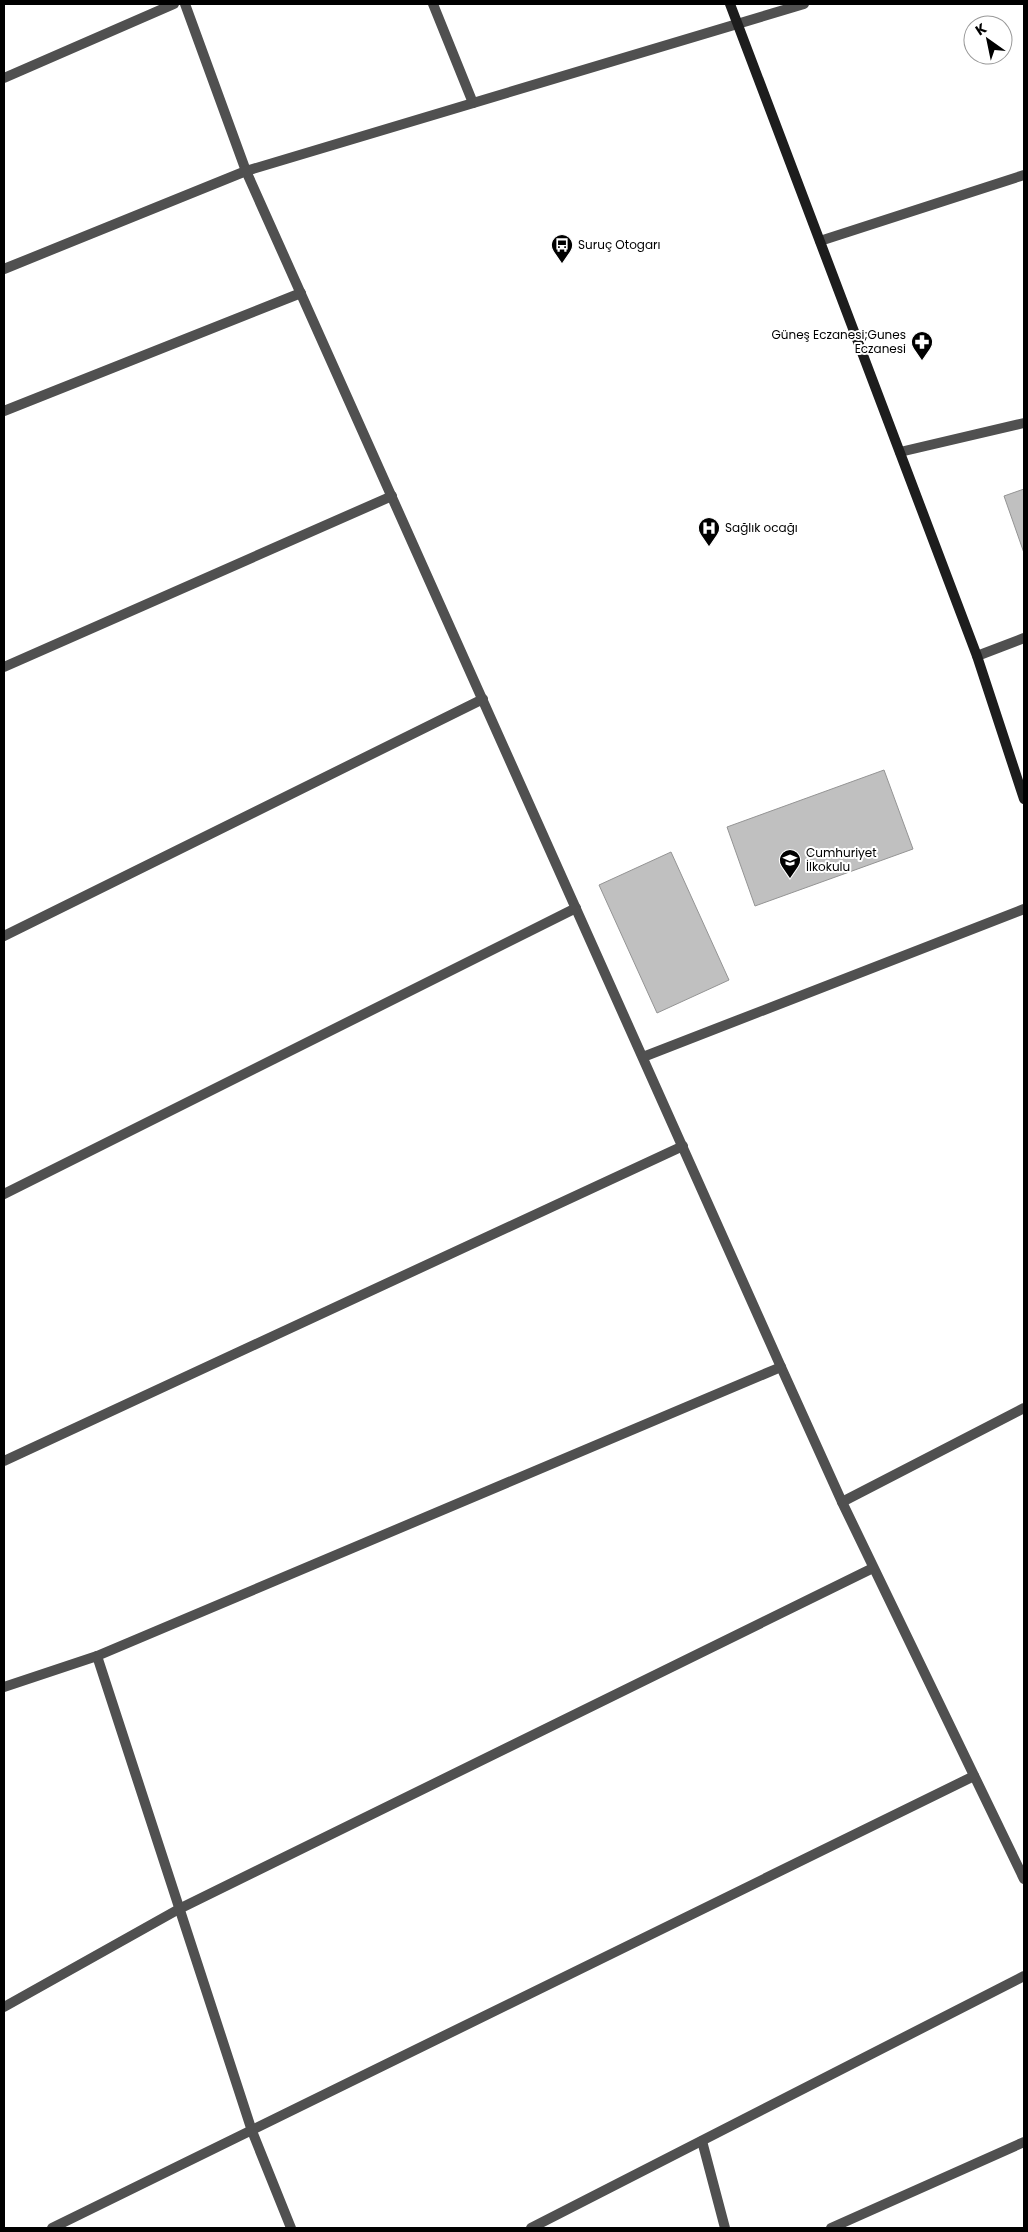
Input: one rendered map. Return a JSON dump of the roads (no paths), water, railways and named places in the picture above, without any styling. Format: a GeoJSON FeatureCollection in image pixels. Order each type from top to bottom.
{"type":"FeatureCollection","features":[{"type":"Feature","properties":{"kind":"main road"},"geometry":{"type":"LineString","coordinates":[[730,4],[977,656],[1024,799]]}},
{"type":"Feature","properties":{"kind":"street"},"geometry":{"type":"LineString","coordinates":[[4,78],[174,4]]}},
{"type":"Feature","properties":{"kind":"street"},"geometry":{"type":"LineString","coordinates":[[185,4],[246,171],[781,1367],[873,1568],[1024,1878]]}},
{"type":"Feature","properties":{"kind":"street"},"geometry":{"type":"LineString","coordinates":[[433,4],[472,103]]}},
{"type":"Feature","properties":{"kind":"street"},"geometry":{"type":"LineString","coordinates":[[4,269],[246,171],[804,4]]}},
{"type":"Feature","properties":{"kind":"street"},"geometry":{"type":"LineString","coordinates":[[820,241],[1024,175]]}},
{"type":"Feature","properties":{"kind":"street"},"geometry":{"type":"LineString","coordinates":[[4,411],[301,293]]}},
{"type":"Feature","properties":{"kind":"street"},"geometry":{"type":"LineString","coordinates":[[900,452],[1024,423]]}},
{"type":"Feature","properties":{"kind":"street"},"geometry":{"type":"LineString","coordinates":[[4,667],[392,496]]}},
{"type":"Feature","properties":{"kind":"street"},"geometry":{"type":"LineString","coordinates":[[977,656],[1024,638]]}},
{"type":"Feature","properties":{"kind":"street"},"geometry":{"type":"LineString","coordinates":[[4,936],[482,699]]}},
{"type":"Feature","properties":{"kind":"street"},"geometry":{"type":"LineString","coordinates":[[4,1194],[576,908]]}},
{"type":"Feature","properties":{"kind":"street"},"geometry":{"type":"LineString","coordinates":[[643,1057],[1024,909]]}},
{"type":"Feature","properties":{"kind":"street"},"geometry":{"type":"LineString","coordinates":[[4,1461],[683,1146]]}},
{"type":"Feature","properties":{"kind":"street"},"geometry":{"type":"LineString","coordinates":[[4,1687],[97,1656],[781,1367]]}},
{"type":"Feature","properties":{"kind":"street"},"geometry":{"type":"LineString","coordinates":[[842,1502],[1024,1408]]}},
{"type":"Feature","properties":{"kind":"street"},"geometry":{"type":"LineString","coordinates":[[4,2007],[179,1909],[873,1568]]}},
{"type":"Feature","properties":{"kind":"street"},"geometry":{"type":"LineString","coordinates":[[97,1656],[252,2130],[291,2228]]}},
{"type":"Feature","properties":{"kind":"street"},"geometry":{"type":"LineString","coordinates":[[52,2228],[974,1776]]}},
{"type":"Feature","properties":{"kind":"street"},"geometry":{"type":"LineString","coordinates":[[532,2228],[1024,1976]]}},
{"type":"Feature","properties":{"kind":"street"},"geometry":{"type":"LineString","coordinates":[[702,2140],[724,2228]]}},
{"type":"Feature","properties":{"kind":"street"},"geometry":{"type":"LineString","coordinates":[[831,2228],[1024,2142]]}},
{"type":"Feature","properties":{"kind":"place","name":"Suruç Otogarı"},"geometry":{"type":"Point","coordinates":[562,264]}},
{"type":"Feature","properties":{"kind":"place","name":"Güneş Eczanesi;Gunes Eczanesi"},"geometry":{"type":"Point","coordinates":[922,361]}},
{"type":"Feature","properties":{"kind":"place","name":"Sağlık ocağı"},"geometry":{"type":"Point","coordinates":[709,547]}},
{"type":"Feature","properties":{"kind":"place","name":"Cumhuriyet İlkokulu"},"geometry":{"type":"Point","coordinates":[790,879]}}]}
